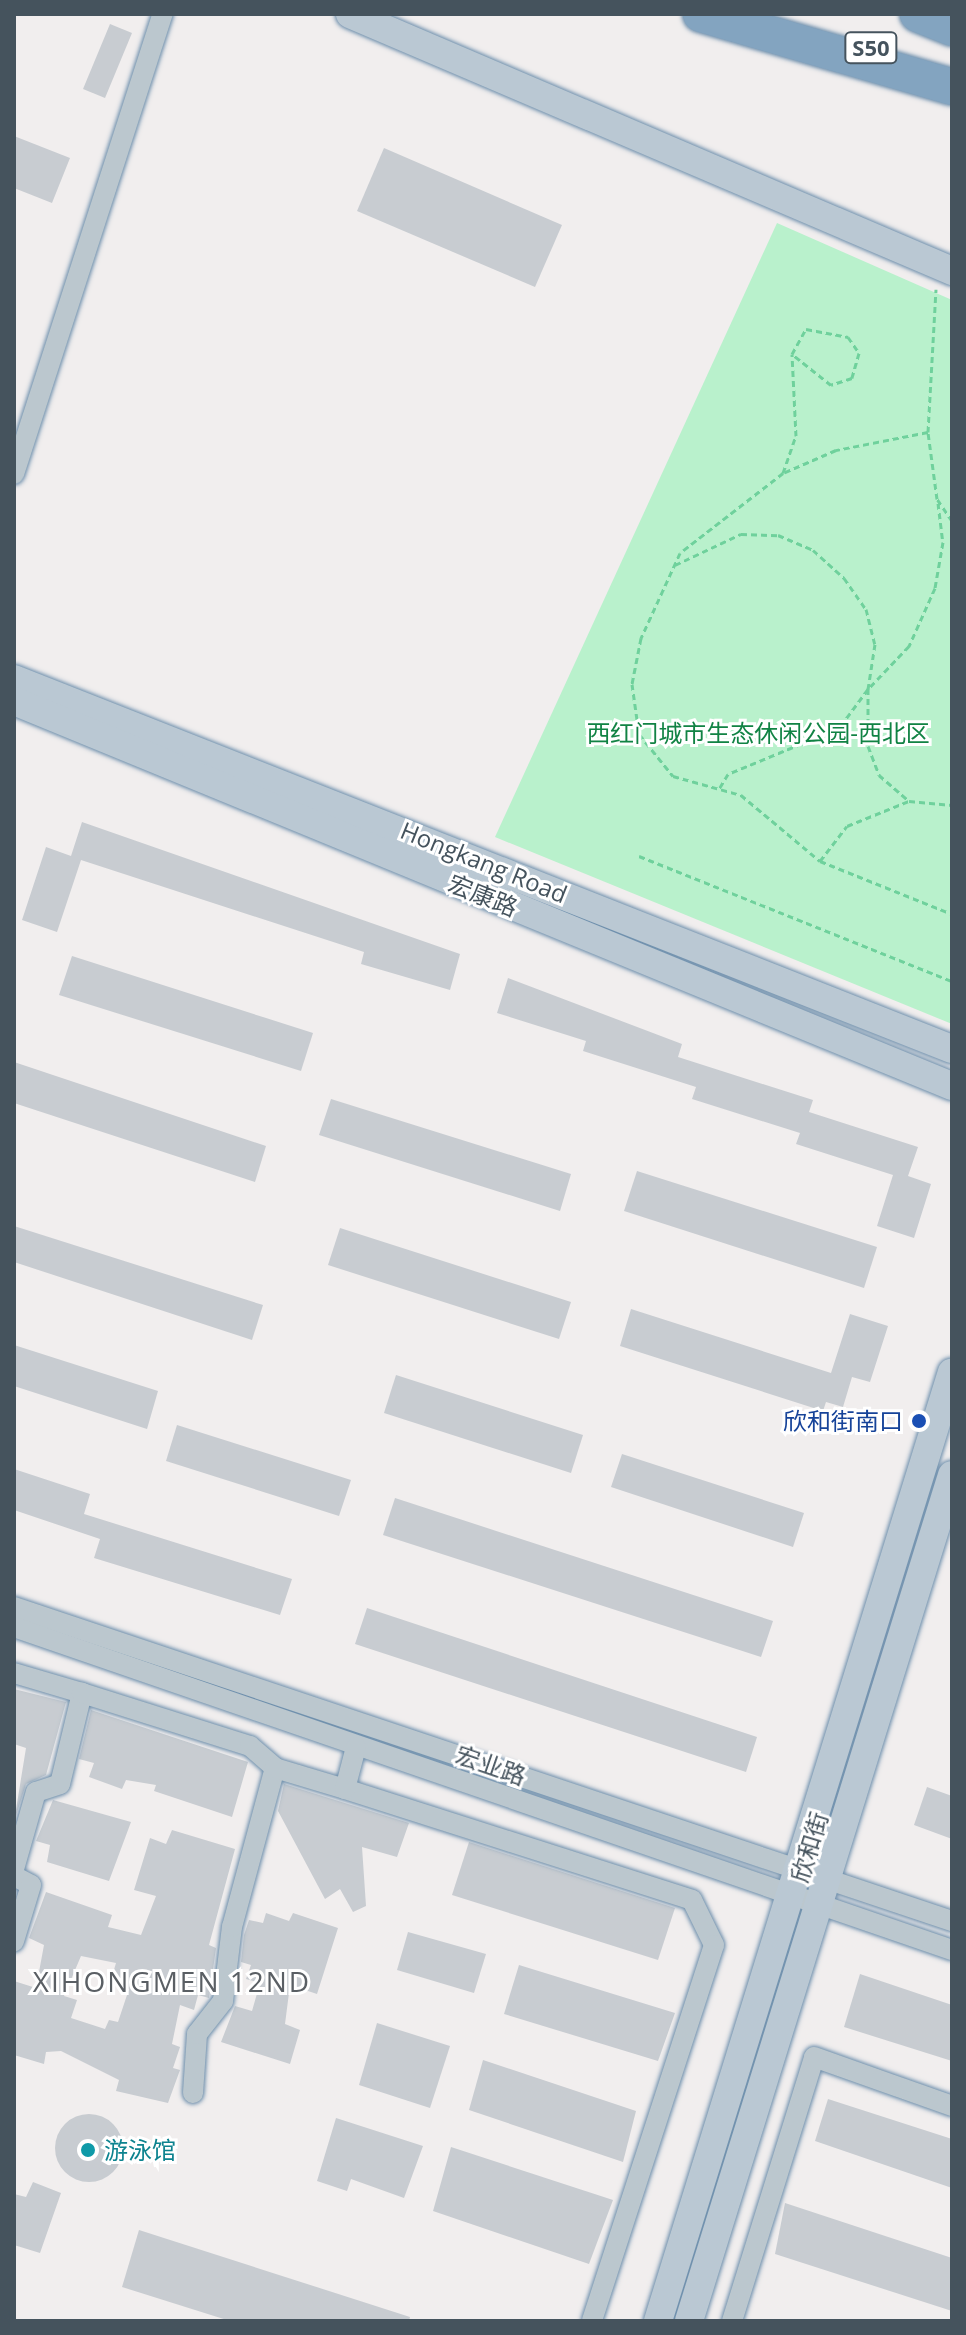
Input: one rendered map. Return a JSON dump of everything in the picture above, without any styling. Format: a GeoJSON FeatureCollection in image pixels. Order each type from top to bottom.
{"type":"FeatureCollection","features":[{"type":"Feature","properties":{"kind":"highway"},"geometry":{"type":"LineString","coordinates":[[701,14],[952,84]]}},
{"type":"Feature","properties":{"kind":"highway","name":"S50"},"geometry":{"type":"LineString","coordinates":[[791,14],[952,84]]}},
{"type":"Feature","properties":{"kind":"highway","name":"S50"},"geometry":{"type":"LineString","coordinates":[[918,14],[952,28]]}},
{"type":"Feature","properties":{"kind":"street"},"geometry":{"type":"LineString","coordinates":[[14,474],[163,14]]}},
{"type":"Feature","properties":{"kind":"street"},"geometry":{"type":"LineString","coordinates":[[350,14],[948,269]]}},
{"type":"Feature","properties":{"kind":"street","name":"Hongkang Road"},"geometry":{"type":"LineString","coordinates":[[14,679],[952,1049]]}},
{"type":"Feature","properties":{"kind":"street","name":"宏康路"},"geometry":{"type":"LineString","coordinates":[[14,701],[952,1086]]}},
{"type":"Feature","properties":{"kind":"street","name":"欣和街"},"geometry":{"type":"LineString","coordinates":[[689,2321],[743,2148],[863,1671],[952,1372]]}},
{"type":"Feature","properties":{"kind":"street","name":"欣和街"},"geometry":{"type":"LineString","coordinates":[[658,2321],[727,2106],[891,1679],[952,1475]]}},
{"type":"Feature","properties":{"kind":"street","name":"宏业路"},"geometry":{"type":"LineString","coordinates":[[14,1607],[810,1888],[952,1950]]}},
{"type":"Feature","properties":{"kind":"street","name":"宏业路"},"geometry":{"type":"LineString","coordinates":[[14,1627],[356,1747],[810,1888],[952,1921]]}},
{"type":"Feature","properties":{"kind":"street"},"geometry":{"type":"LineString","coordinates":[[863,1671],[873,1691],[891,1679]]}},
{"type":"Feature","properties":{"kind":"street"},"geometry":{"type":"LineString","coordinates":[[14,1673],[250,1746],[275,1768],[692,1900],[714,1945],[592,2321]]}},
{"type":"Feature","properties":{"kind":"street"},"geometry":{"type":"LineString","coordinates":[[14,1869],[36,1792],[60,1784],[82,1693]]}},
{"type":"Feature","properties":{"kind":"street"},"geometry":{"type":"LineString","coordinates":[[345,1789],[356,1747]]}},
{"type":"Feature","properties":{"kind":"street"},"geometry":{"type":"LineString","coordinates":[[193,2093],[197,2034],[223,2001],[232,1927],[275,1768]]}},
{"type":"Feature","properties":{"kind":"street"},"geometry":{"type":"LineString","coordinates":[[14,1876],[31,1885],[14,1941]]}},
{"type":"Feature","properties":{"kind":"street"},"geometry":{"type":"LineString","coordinates":[[732,2321],[814,2057],[952,2106]]}},
{"type":"Feature","properties":{"kind":"street"},"geometry":{"type":"LineString","coordinates":[[727,2106],[735,2095],[747,2100],[743,2148]]}},
{"type":"Feature","properties":{"kind":"path"},"geometry":{"type":"LineString","coordinates":[[719,789],[728,774],[839,728],[868,689],[909,646],[935,588],[943,542],[928,432],[930,304],[948,269]]}},
{"type":"Feature","properties":{"kind":"path"},"geometry":{"type":"LineString","coordinates":[[783,473],[796,436],[792,354],[806,329],[822,327],[848,337],[859,353],[852,378],[831,385],[792,354]]}},
{"type":"Feature","properties":{"kind":"path"},"geometry":{"type":"LineString","coordinates":[[928,432],[836,450],[783,473],[727,512],[673,566],[641,638],[632,684],[639,734],[673,776],[741,795],[820,861],[952,914]]}},
{"type":"Feature","properties":{"kind":"path"},"geometry":{"type":"LineString","coordinates":[[937,499],[952,521]]}},
{"type":"Feature","properties":{"kind":"path"},"geometry":{"type":"LineString","coordinates":[[673,566],[741,534],[778,535],[813,550],[866,609],[875,644],[868,689],[868,746],[879,775],[909,801]]}},
{"type":"Feature","properties":{"kind":"path"},"geometry":{"type":"LineString","coordinates":[[820,861],[847,826],[909,801],[952,805]]}},
{"type":"Feature","properties":{"kind":"path"},"geometry":{"type":"LineString","coordinates":[[639,856],[952,981]]}},
{"type":"Feature","properties":{"kind":"green space","name":"西红门城市生态休闲公园-西北区"},"geometry":{"type":"Polygon","coordinates":[[[777,223],[952,300],[952,1024],[495,837],[777,223]]]}},
{"type":"Feature","properties":{"kind":"building"},"geometry":{"type":"Polygon","coordinates":[[[110,24],[132,33],[105,98],[83,89],[110,24]]]}},
{"type":"Feature","properties":{"kind":"building"},"geometry":{"type":"Polygon","coordinates":[[[14,136],[70,158],[52,203],[14,188],[14,136]]]}},
{"type":"Feature","properties":{"kind":"building"},"geometry":{"type":"Polygon","coordinates":[[[384,148],[562,225],[535,287],[357,211],[384,148]]]}},
{"type":"Feature","properties":{"kind":"building"},"geometry":{"type":"Polygon","coordinates":[[[82,822],[460,954],[450,990],[361,964],[364,952],[81,860],[57,932],[22,920],[46,847],[71,856],[82,822]]]}},
{"type":"Feature","properties":{"kind":"building"},"geometry":{"type":"Polygon","coordinates":[[[72,956],[313,1033],[301,1071],[59,995],[72,956]]]}},
{"type":"Feature","properties":{"kind":"building"},"geometry":{"type":"Polygon","coordinates":[[[508,978],[682,1044],[678,1057],[813,1100],[809,1112],[918,1147],[908,1176],[931,1184],[914,1238],[877,1226],[893,1175],[796,1144],[800,1133],[692,1099],[696,1087],[583,1051],[586,1041],[497,1013],[508,978]]]}},
{"type":"Feature","properties":{"kind":"building"},"geometry":{"type":"Polygon","coordinates":[[[14,1062],[266,1146],[255,1182],[14,1103],[14,1062]]]}},
{"type":"Feature","properties":{"kind":"building"},"geometry":{"type":"Polygon","coordinates":[[[331,1099],[571,1174],[560,1211],[319,1135],[331,1099]]]}},
{"type":"Feature","properties":{"kind":"building"},"geometry":{"type":"Polygon","coordinates":[[[637,1171],[877,1247],[864,1288],[624,1211],[637,1171]]]}},
{"type":"Feature","properties":{"kind":"building"},"geometry":{"type":"Polygon","coordinates":[[[14,1226],[263,1305],[252,1340],[14,1262],[14,1226]]]}},
{"type":"Feature","properties":{"kind":"building"},"geometry":{"type":"Polygon","coordinates":[[[340,1228],[571,1302],[559,1339],[328,1265],[340,1228]]]}},
{"type":"Feature","properties":{"kind":"building"},"geometry":{"type":"Polygon","coordinates":[[[631,1309],[831,1373],[850,1314],[888,1326],[870,1382],[852,1377],[843,1407],[826,1402],[823,1411],[620,1346],[631,1309]]]}},
{"type":"Feature","properties":{"kind":"building"},"geometry":{"type":"Polygon","coordinates":[[[14,1345],[158,1391],[147,1429],[14,1386],[14,1345]]]}},
{"type":"Feature","properties":{"kind":"building"},"geometry":{"type":"Polygon","coordinates":[[[396,1375],[583,1435],[571,1473],[384,1413],[396,1375]]]}},
{"type":"Feature","properties":{"kind":"building"},"geometry":{"type":"Polygon","coordinates":[[[177,1425],[351,1480],[339,1516],[166,1461],[177,1425]]]}},
{"type":"Feature","properties":{"kind":"building"},"geometry":{"type":"Polygon","coordinates":[[[622,1454],[804,1513],[793,1547],[611,1487],[622,1454]]]}},
{"type":"Feature","properties":{"kind":"building"},"geometry":{"type":"Polygon","coordinates":[[[14,1469],[90,1494],[84,1514],[292,1579],[280,1615],[94,1558],[100,1539],[14,1510],[14,1469]]]}},
{"type":"Feature","properties":{"kind":"building"},"geometry":{"type":"Polygon","coordinates":[[[395,1498],[773,1621],[761,1657],[383,1535],[395,1498]]]}},
{"type":"Feature","properties":{"kind":"building"},"geometry":{"type":"Polygon","coordinates":[[[367,1608],[757,1737],[746,1772],[355,1644],[367,1608]]]}},
{"type":"Feature","properties":{"kind":"building"},"geometry":{"type":"Polygon","coordinates":[[[14,1689],[66,1702],[46,1775],[26,1784],[14,1822],[26,1748],[14,1744],[14,1689]]]}},
{"type":"Feature","properties":{"kind":"building"},"geometry":{"type":"Polygon","coordinates":[[[91,1710],[248,1762],[232,1817],[154,1791],[156,1785],[126,1780],[122,1789],[89,1777],[94,1763],[79,1759],[91,1710]]]}},
{"type":"Feature","properties":{"kind":"building"},"geometry":{"type":"Polygon","coordinates":[[[284,1784],[409,1823],[397,1857],[362,1847],[366,1906],[353,1912],[340,1889],[325,1899],[278,1811],[284,1784]]]}},
{"type":"Feature","properties":{"kind":"building"},"geometry":{"type":"Polygon","coordinates":[[[927,1787],[952,1796],[952,1839],[914,1825],[927,1787]]]}},
{"type":"Feature","properties":{"kind":"building"},"geometry":{"type":"Polygon","coordinates":[[[53,1800],[131,1822],[109,1881],[47,1862],[50,1845],[36,1841],[53,1800]]]}},
{"type":"Feature","properties":{"kind":"building"},"geometry":{"type":"Polygon","coordinates":[[[172,1830],[235,1849],[209,1945],[216,1948],[209,1998],[198,1995],[194,2010],[180,2005],[172,2044],[180,2047],[173,2068],[180,2070],[168,2103],[116,2091],[119,2080],[61,2051],[46,2052],[44,2064],[14,2055],[14,1981],[36,1988],[44,1945],[29,1938],[46,1892],[112,1915],[108,1927],[141,1935],[156,1896],[134,1890],[150,1838],[166,1844],[172,1830]],[[81,1956],[64,1996],[77,2000],[71,2018],[105,2029],[109,2020],[118,2022],[129,1989],[110,1983],[116,1963],[81,1956]]]}},
{"type":"Feature","properties":{"kind":"building"},"geometry":{"type":"Polygon","coordinates":[[[469,1842],[675,1908],[658,1960],[452,1895],[469,1842]]]}},
{"type":"Feature","properties":{"kind":"building"},"geometry":{"type":"Polygon","coordinates":[[[266,1913],[289,1921],[293,1913],[338,1928],[317,1994],[290,1985],[285,2024],[300,2030],[290,2064],[221,2042],[235,2006],[252,2011],[260,1983],[246,1979],[251,1965],[241,1962],[244,1935],[249,1920],[263,1923],[266,1913]]]}},
{"type":"Feature","properties":{"kind":"building"},"geometry":{"type":"Polygon","coordinates":[[[408,1932],[486,1954],[474,1993],[397,1970],[408,1932]]]}},
{"type":"Feature","properties":{"kind":"building"},"geometry":{"type":"Polygon","coordinates":[[[519,1965],[675,2013],[658,2061],[504,2014],[519,1965]]]}},
{"type":"Feature","properties":{"kind":"building"},"geometry":{"type":"Polygon","coordinates":[[[860,1974],[952,2005],[952,2061],[844,2027],[860,1974]]]}},
{"type":"Feature","properties":{"kind":"building"},"geometry":{"type":"Polygon","coordinates":[[[377,2023],[450,2046],[430,2108],[359,2085],[377,2023]]]}},
{"type":"Feature","properties":{"kind":"building"},"geometry":{"type":"Polygon","coordinates":[[[483,2060],[636,2111],[623,2162],[469,2110],[483,2060]]]}},
{"type":"Feature","properties":{"kind":"building"},"geometry":{"type":"Polygon","coordinates":[[[828,2099],[952,2139],[952,2188],[815,2141],[828,2099]]]}},
{"type":"Feature","properties":{"kind":"building","name":"游泳馆"},"geometry":{"type":"Polygon","coordinates":[[[89,2114],[113,2124],[123,2148],[113,2172],[89,2182],[65,2172],[55,2148],[65,2124],[89,2114]]]}},
{"type":"Feature","properties":{"kind":"building"},"geometry":{"type":"Polygon","coordinates":[[[336,2118],[423,2146],[404,2198],[351,2179],[347,2191],[317,2181],[336,2118]]]}},
{"type":"Feature","properties":{"kind":"building"},"geometry":{"type":"Polygon","coordinates":[[[451,2147],[613,2200],[589,2264],[433,2211],[451,2147]]]}},
{"type":"Feature","properties":{"kind":"building"},"geometry":{"type":"Polygon","coordinates":[[[33,2182],[61,2193],[40,2253],[14,2245],[14,2194],[26,2197],[33,2182]]]}},
{"type":"Feature","properties":{"kind":"building"},"geometry":{"type":"Polygon","coordinates":[[[785,2203],[952,2258],[952,2311],[775,2254],[785,2203]]]}},
{"type":"Feature","properties":{"kind":"building"},"geometry":{"type":"Polygon","coordinates":[[[139,2230],[410,2317],[409,2321],[230,2321],[122,2287],[139,2230]]]}},
{"type":"Feature","properties":{"kind":"place","name":"欣和街南口"},"geometry":{"type":"Point","coordinates":[919,1421]}},
{"type":"Feature","properties":{"kind":"place","name":"游泳馆"},"geometry":{"type":"Point","coordinates":[88,2150]}},
{"type":"Feature","properties":{"kind":"district","name":"XIHONGMEN 12ND"},"geometry":{"type":"Point","coordinates":[172,1981]}}]}
